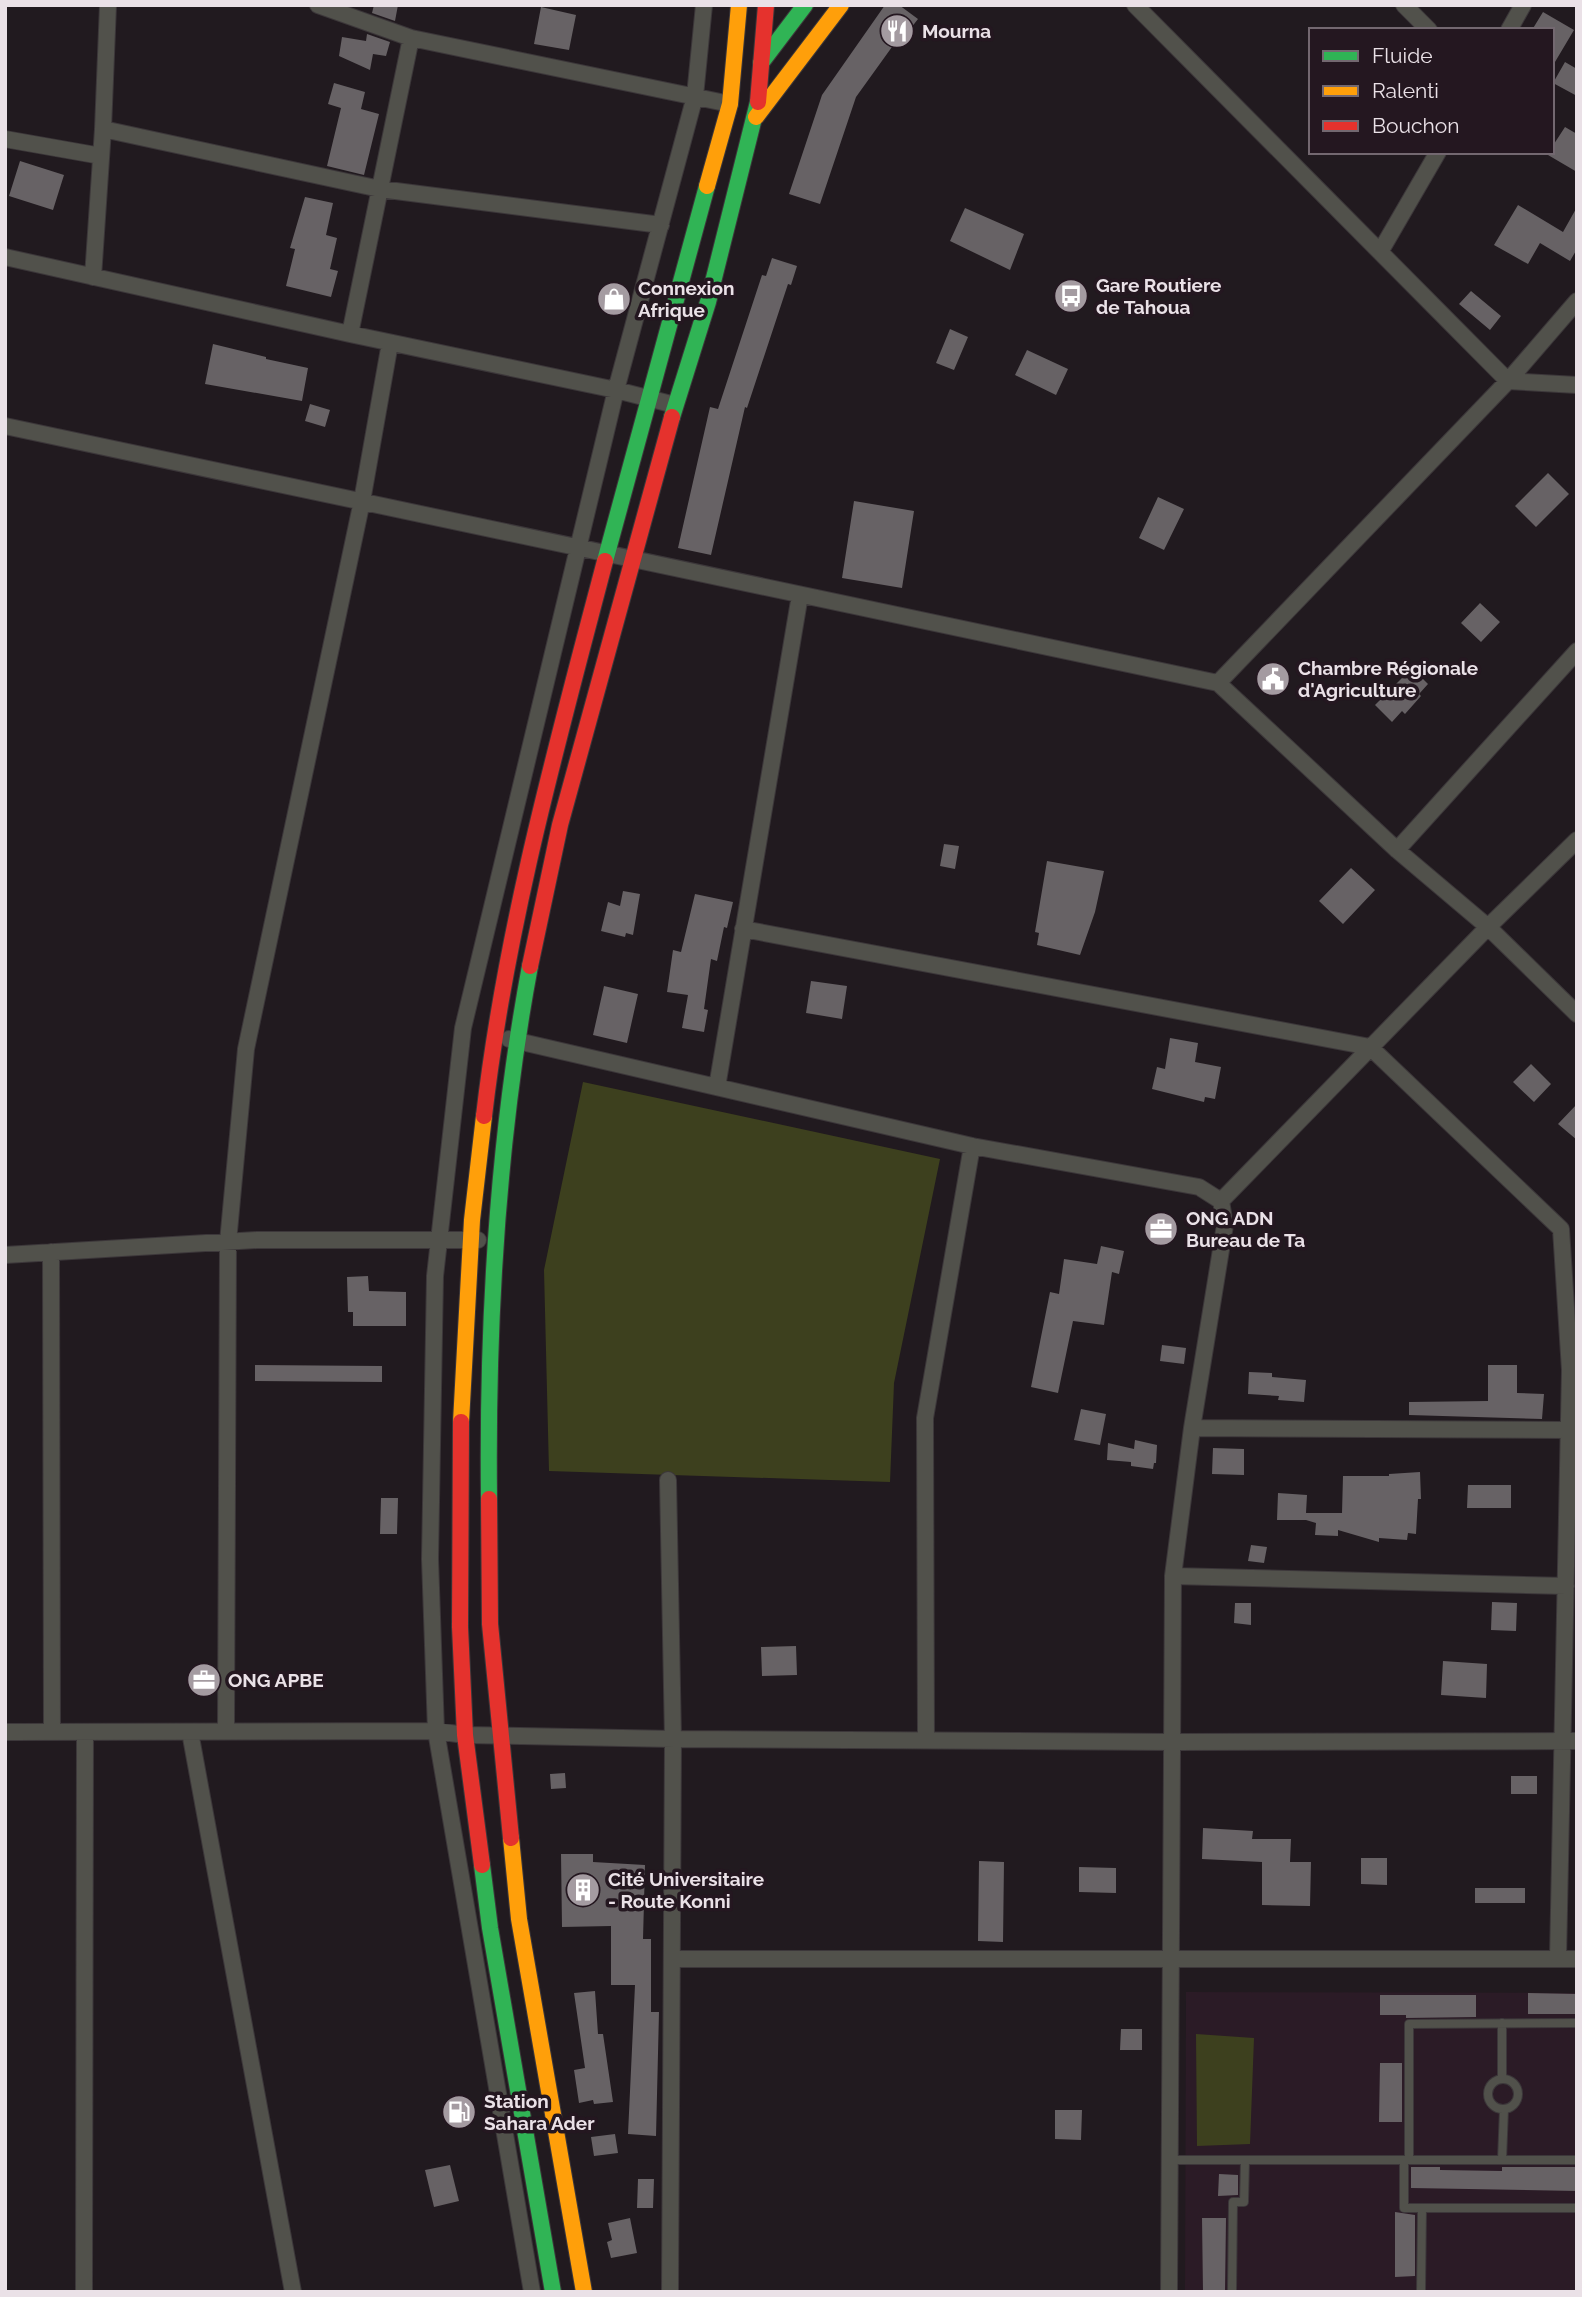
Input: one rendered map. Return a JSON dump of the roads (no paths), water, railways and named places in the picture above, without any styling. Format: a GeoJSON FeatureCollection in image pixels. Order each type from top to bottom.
{"type":"FeatureCollection","features":[{"type":"Feature","properties":{"kind":"main road"},"geometry":{"type":"LineString","coordinates":[[553,2292],[490,1928],[465,1735],[460,1627],[461,1400],[470,1239],[493,1036],[537,820],[648,398],[730,104],[739,5]]}},
{"type":"Feature","properties":{"kind":"main road"},"geometry":{"type":"LineString","coordinates":[[584,2292],[519,1919],[490,1623],[488,1400],[496,1241],[516,1041],[538,923],[560,825],[675,405],[708,302],[758,102],[766,5]]}},
{"type":"Feature","properties":{"kind":"main road"},"geometry":{"type":"LineString","coordinates":[[730,104],[805,5]]}},
{"type":"Feature","properties":{"kind":"main road"},"geometry":{"type":"LineString","coordinates":[[753,120],[841,5]]}},
{"type":"Feature","properties":{"kind":"main road"},"geometry":{"type":"LineString","coordinates":[[461,1400],[488,1400]]}},
{"type":"Feature","properties":{"kind":"street"},"geometry":{"type":"LineString","coordinates":[[93,277],[102,156],[108,5]]}},
{"type":"Feature","properties":{"kind":"street"},"geometry":{"type":"LineString","coordinates":[[318,5],[411,38],[730,104]]}},
{"type":"Feature","properties":{"kind":"street"},"geometry":{"type":"LineString","coordinates":[[532,2292],[436,1731],[430,1559],[435,1276],[463,1028],[616,390],[695,96],[704,5]]}},
{"type":"Feature","properties":{"kind":"street"},"geometry":{"type":"LineString","coordinates":[[1135,5],[1508,381],[1577,385]]}},
{"type":"Feature","properties":{"kind":"street"},"geometry":{"type":"LineString","coordinates":[[1404,5],[1427,28]]}},
{"type":"Feature","properties":{"kind":"street"},"geometry":{"type":"LineString","coordinates":[[1510,28],[1523,5]]}},
{"type":"Feature","properties":{"kind":"street"},"geometry":{"type":"LineString","coordinates":[[350,334],[411,38]]}},
{"type":"Feature","properties":{"kind":"street"},"geometry":{"type":"LineString","coordinates":[[103,129],[380,189],[661,225]]}},
{"type":"Feature","properties":{"kind":"street"},"geometry":{"type":"LineString","coordinates":[[5,139],[102,156]]}},
{"type":"Feature","properties":{"kind":"street"},"geometry":{"type":"LineString","coordinates":[[1380,252],[1437,154]]}},
{"type":"Feature","properties":{"kind":"street"},"geometry":{"type":"LineString","coordinates":[[5,257],[675,405]]}},
{"type":"Feature","properties":{"kind":"street"},"geometry":{"type":"LineString","coordinates":[[1218,683],[1508,381],[1577,301]]}},
{"type":"Feature","properties":{"kind":"street"},"geometry":{"type":"LineString","coordinates":[[226,1731],[228,1242],[246,1049],[362,501],[390,343]]}},
{"type":"Feature","properties":{"kind":"street"},"geometry":{"type":"LineString","coordinates":[[5,426],[1218,683],[1397,850],[1488,927],[1577,1013]]}},
{"type":"Feature","properties":{"kind":"street"},"geometry":{"type":"LineString","coordinates":[[717,1087],[800,595]]}},
{"type":"Feature","properties":{"kind":"street"},"geometry":{"type":"LineString","coordinates":[[1397,850],[1577,651]]}},
{"type":"Feature","properties":{"kind":"street"},"geometry":{"type":"LineString","coordinates":[[1221,1201],[1488,927],[1577,840]]}},
{"type":"Feature","properties":{"kind":"street"},"geometry":{"type":"LineString","coordinates":[[743,929],[1370,1047],[1561,1229],[1570,1370],[1566,1586],[1569,1741],[1558,1959]]}},
{"type":"Feature","properties":{"kind":"street"},"geometry":{"type":"LineString","coordinates":[[493,1036],[972,1146],[1199,1187],[1221,1201],[1225,1225],[1192,1428],[1173,1576],[1169,2292]]}},
{"type":"Feature","properties":{"kind":"street"},"geometry":{"type":"LineString","coordinates":[[926,1740],[925,1418],[972,1146]]}},
{"type":"Feature","properties":{"kind":"street"},"geometry":{"type":"LineString","coordinates":[[5,1255],[228,1242],[438,1239],[496,1241]]}},
{"type":"Feature","properties":{"kind":"street"},"geometry":{"type":"LineString","coordinates":[[51,1252],[52,1732]]}},
{"type":"Feature","properties":{"kind":"street"},"geometry":{"type":"LineString","coordinates":[[1192,1428],[1568,1430]]}},
{"type":"Feature","properties":{"kind":"street"},"geometry":{"type":"LineString","coordinates":[[668,1480],[673,1739],[670,2292]]}},
{"type":"Feature","properties":{"kind":"street"},"geometry":{"type":"LineString","coordinates":[[1173,1576],[1566,1586]]}},
{"type":"Feature","properties":{"kind":"street"},"geometry":{"type":"LineString","coordinates":[[5,1732],[436,1731],[465,1735],[673,1739],[1569,1741]]}},
{"type":"Feature","properties":{"kind":"street"},"geometry":{"type":"LineString","coordinates":[[84,2292],[85,1732]]}},
{"type":"Feature","properties":{"kind":"street"},"geometry":{"type":"LineString","coordinates":[[190,1732],[293,2292]]}},
{"type":"Feature","properties":{"kind":"street"},"geometry":{"type":"LineString","coordinates":[[673,1959],[1577,1959]]}},
{"type":"Feature","properties":{"kind":"lane"},"geometry":{"type":"LineString","coordinates":[[1577,2023],[1409,2024],[1404,2208],[1577,2208]]}},
{"type":"Feature","properties":{"kind":"lane"},"geometry":{"type":"LineString","coordinates":[[1502,2024],[1502,2079]]}},
{"type":"Feature","properties":{"kind":"lane"},"geometry":{"type":"LineString","coordinates":[[1502,2079],[1511,2081],[1519,2094],[1512,2107],[1504,2109],[1496,2108],[1488,2095],[1495,2081],[1502,2079]]}},
{"type":"Feature","properties":{"kind":"lane"},"geometry":{"type":"LineString","coordinates":[[1502,2160],[1504,2109]]}},
{"type":"Feature","properties":{"kind":"lane"},"geometry":{"type":"LineString","coordinates":[[1170,2160],[1577,2160]]}},
{"type":"Feature","properties":{"kind":"lane"},"geometry":{"type":"LineString","coordinates":[[1232,2292],[1233,2202],[1244,2202],[1245,2160]]}},
{"type":"Feature","properties":{"kind":"lane"},"geometry":{"type":"LineString","coordinates":[[1421,2292],[1422,2209]]}},
{"type":"Feature","properties":{"kind":"place","name":"Mourna"},"geometry":{"type":"Point","coordinates":[897,31]}},
{"type":"Feature","properties":{"kind":"place","name":"Gare Routiere de Tahoua"},"geometry":{"type":"Point","coordinates":[1071,296]}},
{"type":"Feature","properties":{"kind":"place","name":"Connexion Afrique"},"geometry":{"type":"Point","coordinates":[614,299]}},
{"type":"Feature","properties":{"kind":"place","name":"Chambre Régionale d'Agriculture"},"geometry":{"type":"Point","coordinates":[1273,679]}},
{"type":"Feature","properties":{"kind":"place","name":"ONG ADN Bureau de Ta"},"geometry":{"type":"Point","coordinates":[1161,1229]}},
{"type":"Feature","properties":{"kind":"place","name":"ONG APBE"},"geometry":{"type":"Point","coordinates":[204,1680]}},
{"type":"Feature","properties":{"kind":"place","name":"Cité Universitaire - Route Konni"},"geometry":{"type":"Point","coordinates":[583,1890]}},
{"type":"Feature","properties":{"kind":"place","name":"Station Sahara Ader"},"geometry":{"type":"Point","coordinates":[459,2112]}}]}
